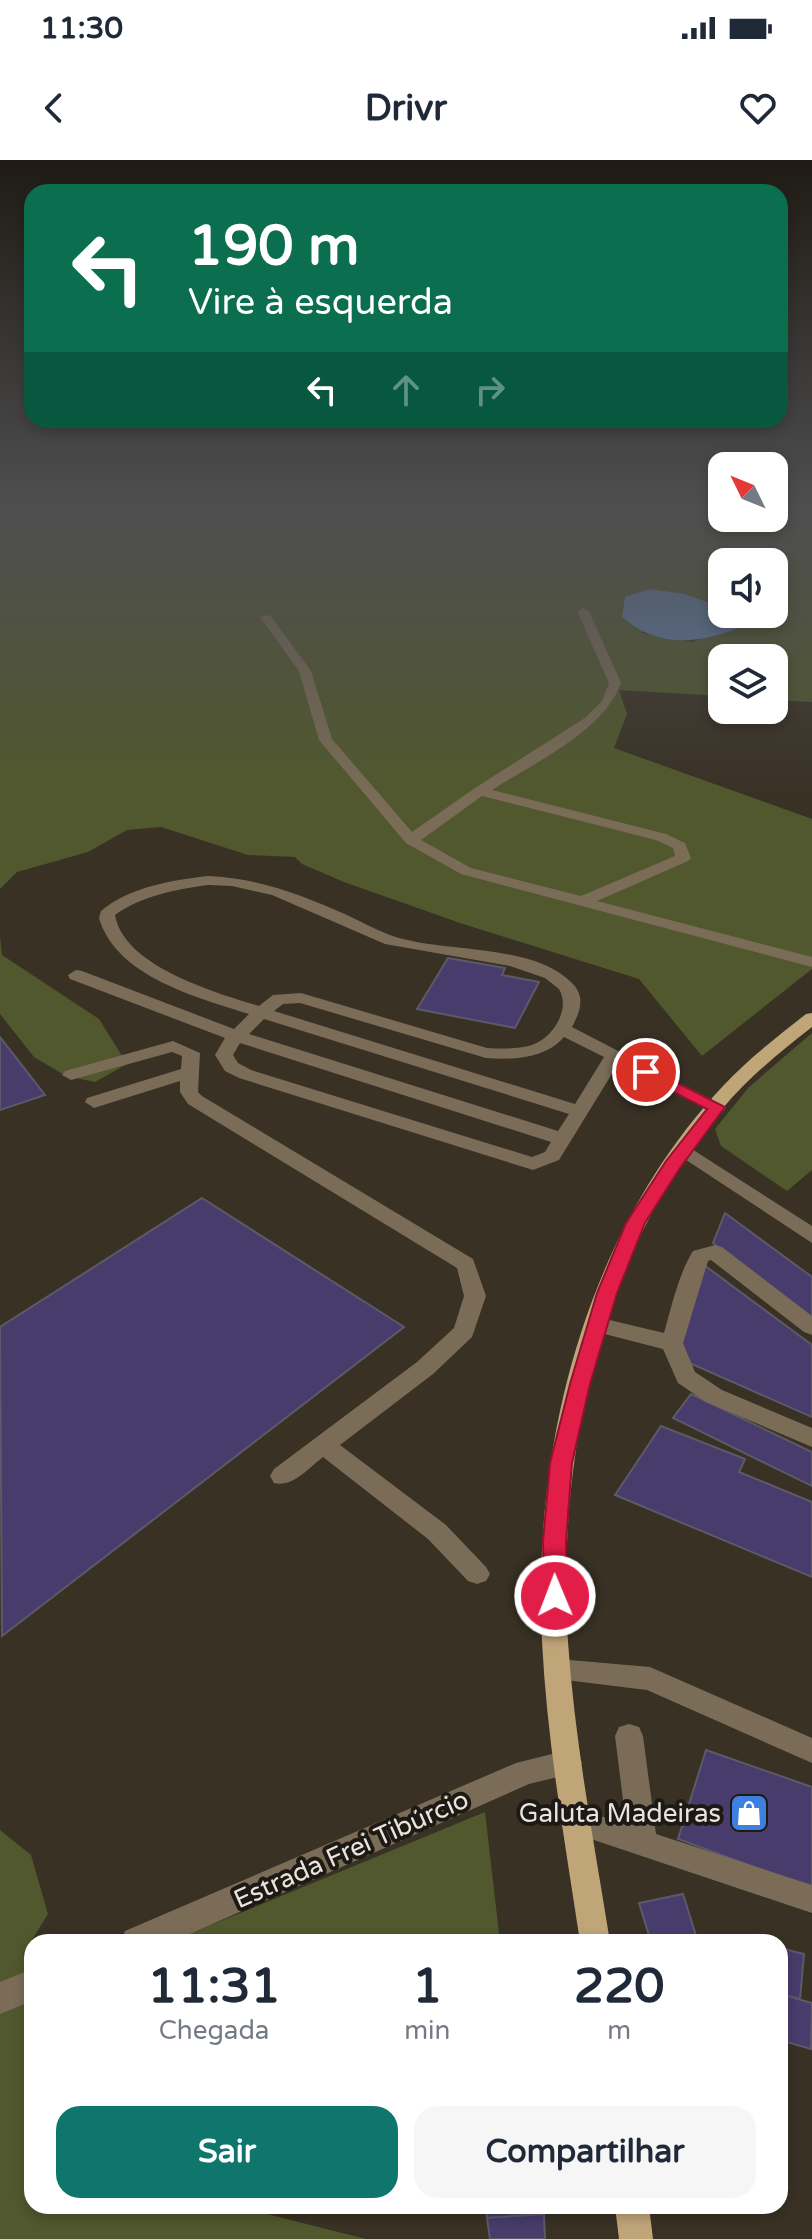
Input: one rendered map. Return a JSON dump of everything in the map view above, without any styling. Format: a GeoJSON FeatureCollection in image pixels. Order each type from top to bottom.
{"type":"FeatureCollection","features":[{"type":"Feature","properties":{"kind":"main road"},"geometry":{"type":"LineString","coordinates":[[594,1934],[568,1763],[558,1670],[554,1541],[561,1463],[597,1325],[636,1223],[684,1150],[746,1073],[812,1018]]}},
{"type":"Feature","properties":{"kind":"main road"},"geometry":{"type":"LineString","coordinates":[[633,2214],[636,2239]]}},
{"type":"Feature","properties":{"kind":"street"},"geometry":{"type":"LineString","coordinates":[[411,840],[480,791],[590,721],[608,702],[615,683],[583,611]]}},
{"type":"Feature","properties":{"kind":"street"},"geometry":{"type":"LineString","coordinates":[[266,617],[305,671],[326,740],[411,840],[466,871],[812,962]]}},
{"type":"Feature","properties":{"kind":"street"},"geometry":{"type":"LineString","coordinates":[[480,791],[661,837],[680,846],[683,858],[659,872],[620,883],[581,902]]}},
{"type":"Feature","properties":{"kind":"street"},"geometry":{"type":"LineString","coordinates":[[579,1111],[261,1012],[167,981],[148,970],[110,928],[107,914],[135,898],[193,880],[233,880],[263,886],[403,945],[522,965],[555,978],[567,987],[573,999],[571,1012],[562,1029],[538,1049],[503,1054],[448,1044],[301,998],[279,999],[261,1012],[227,1046],[224,1055],[231,1067],[245,1074],[522,1162],[540,1163],[552,1156],[614,1056]]}},
{"type":"Feature","properties":{"kind":"street"},"geometry":{"type":"LineString","coordinates":[[76,975],[237,1036],[563,1139]]}},
{"type":"Feature","properties":{"kind":"street"},"geometry":{"type":"LineString","coordinates":[[562,1029],[717,1107]]}},
{"type":"Feature","properties":{"kind":"street"},"geometry":{"type":"LineString","coordinates":[[71,1075],[173,1046],[191,1053],[189,1092],[195,1100],[466,1264],[475,1296],[464,1332],[425,1368],[282,1476]]}},
{"type":"Feature","properties":{"kind":"street"},"geometry":{"type":"LineString","coordinates":[[94,1102],[188,1073]]}},
{"type":"Feature","properties":{"kind":"street"},"geometry":{"type":"LineString","coordinates":[[684,1150],[812,1236]]}},
{"type":"Feature","properties":{"kind":"street"},"geometry":{"type":"LineString","coordinates":[[812,1327],[715,1252],[700,1256],[691,1275],[672,1343],[686,1377],[714,1396],[812,1438]]}},
{"type":"Feature","properties":{"kind":"street"},"geometry":{"type":"LineString","coordinates":[[597,1325],[672,1343]]}},
{"type":"Feature","properties":{"kind":"street"},"geometry":{"type":"LineString","coordinates":[[324,1445],[437,1532],[477,1574]]}},
{"type":"Feature","properties":{"kind":"street"},"geometry":{"type":"LineString","coordinates":[[558,1670],[650,1679],[812,1751]]}},
{"type":"Feature","properties":{"kind":"street"},"geometry":{"type":"LineString","coordinates":[[629,1736],[643,1844]]}},
{"type":"Feature","properties":{"kind":"street","name":"Estrada Frei Tibúrcio"},"geometry":{"type":"LineString","coordinates":[[154,1934],[526,1772],[568,1763]]}},
{"type":"Feature","properties":{"kind":"street"},"geometry":{"type":"LineString","coordinates":[[577,1822],[812,1899]]}},
{"type":"Feature","properties":{"kind":"street"},"geometry":{"type":"LineString","coordinates":[[0,1998],[24,1988]]}},
{"type":"Feature","properties":{"kind":"green space"},"geometry":{"type":"Polygon","coordinates":[[[0,602],[676,602],[641,633],[692,642],[734,628],[788,628],[788,602],[812,602],[812,702],[788,701],[788,644],[708,644],[708,695],[619,690],[627,714],[614,748],[812,819],[812,969],[702,1056],[639,979],[460,923],[344,882],[302,864],[295,857],[248,855],[161,827],[127,830],[88,852],[17,872],[0,889],[0,602]]]}},
{"type":"Feature","properties":{"kind":"green space"},"geometry":{"type":"Polygon","coordinates":[[[0,937],[2,955],[99,1019],[127,1064],[95,1082],[66,1076],[34,1057],[0,1014],[0,937]]]}},
{"type":"Feature","properties":{"kind":"green space"},"geometry":{"type":"Polygon","coordinates":[[[812,1033],[812,1170],[787,1191],[721,1146],[715,1129],[749,1087],[812,1033]]]}},
{"type":"Feature","properties":{"kind":"green space"},"geometry":{"type":"Polygon","coordinates":[[[485,1812],[499,1934],[189,1934],[485,1812]]]}},
{"type":"Feature","properties":{"kind":"green space"},"geometry":{"type":"Polygon","coordinates":[[[0,1830],[31,1855],[48,1914],[36,1934],[24,1934],[24,2214],[267,2214],[366,2239],[0,2239],[0,1830]]]}},
{"type":"Feature","properties":{"kind":"water"},"geometry":{"type":"Polygon","coordinates":[[[624,602],[708,602],[708,628],[738,628],[700,639],[684,640],[652,635],[622,617],[624,602]]]}},
{"type":"Feature","properties":{"kind":"building"},"geometry":{"type":"Polygon","coordinates":[[[448,958],[505,968],[502,975],[539,982],[515,1028],[417,1009],[448,958]]]}},
{"type":"Feature","properties":{"kind":"building"},"geometry":{"type":"Polygon","coordinates":[[[0,1037],[45,1095],[0,1110],[0,1037]]]}},
{"type":"Feature","properties":{"kind":"building"},"geometry":{"type":"Polygon","coordinates":[[[202,1198],[404,1327],[2,1636],[0,1327],[202,1198]]]}},
{"type":"Feature","properties":{"kind":"building"},"geometry":{"type":"Polygon","coordinates":[[[725,1213],[812,1277],[812,1319],[713,1243],[725,1213]]]}},
{"type":"Feature","properties":{"kind":"building"},"geometry":{"type":"Polygon","coordinates":[[[704,1265],[812,1345],[812,1417],[678,1358],[704,1265]]]}},
{"type":"Feature","properties":{"kind":"building"},"geometry":{"type":"Polygon","coordinates":[[[691,1394],[812,1452],[812,1486],[673,1418],[691,1394]]]}},
{"type":"Feature","properties":{"kind":"building"},"geometry":{"type":"Polygon","coordinates":[[[661,1426],[745,1459],[739,1472],[812,1502],[812,1577],[615,1495],[661,1426]]]}},
{"type":"Feature","properties":{"kind":"building","name":"Galuta Madeiras"},"geometry":{"type":"Polygon","coordinates":[[[706,1750],[812,1787],[812,1888],[678,1839],[706,1750]]]}},
{"type":"Feature","properties":{"kind":"building"},"geometry":{"type":"Polygon","coordinates":[[[683,1894],[696,1934],[649,1934],[639,1903],[683,1894]]]}},
{"type":"Feature","properties":{"kind":"building"},"geometry":{"type":"Polygon","coordinates":[[[788,1950],[804,1954],[800,1999],[788,1996],[788,1950]]]}},
{"type":"Feature","properties":{"kind":"building"},"geometry":{"type":"Polygon","coordinates":[[[788,1996],[812,2003],[811,2049],[788,2042],[788,1996]]]}},
{"type":"Feature","properties":{"kind":"building"},"geometry":{"type":"Polygon","coordinates":[[[487,2214],[544,2214],[487,2218],[487,2214]]]}},
{"type":"Feature","properties":{"kind":"building"},"geometry":{"type":"Polygon","coordinates":[[[544,2214],[545,2239],[490,2239],[487,2218],[544,2214]]]}},
{"type":"Feature","properties":{"kind":"place","name":"Galuta Madeiras"},"geometry":{"type":"Point","coordinates":[749,1813]}},
{"type":"Feature","properties":{"kind":"route"},"geometry":{"type":"LineString","coordinates":[[555,1596],[554,1541],[561,1463],[607,1293],[636,1223],[673,1165],[717,1107],[646,1072]]}}]}
